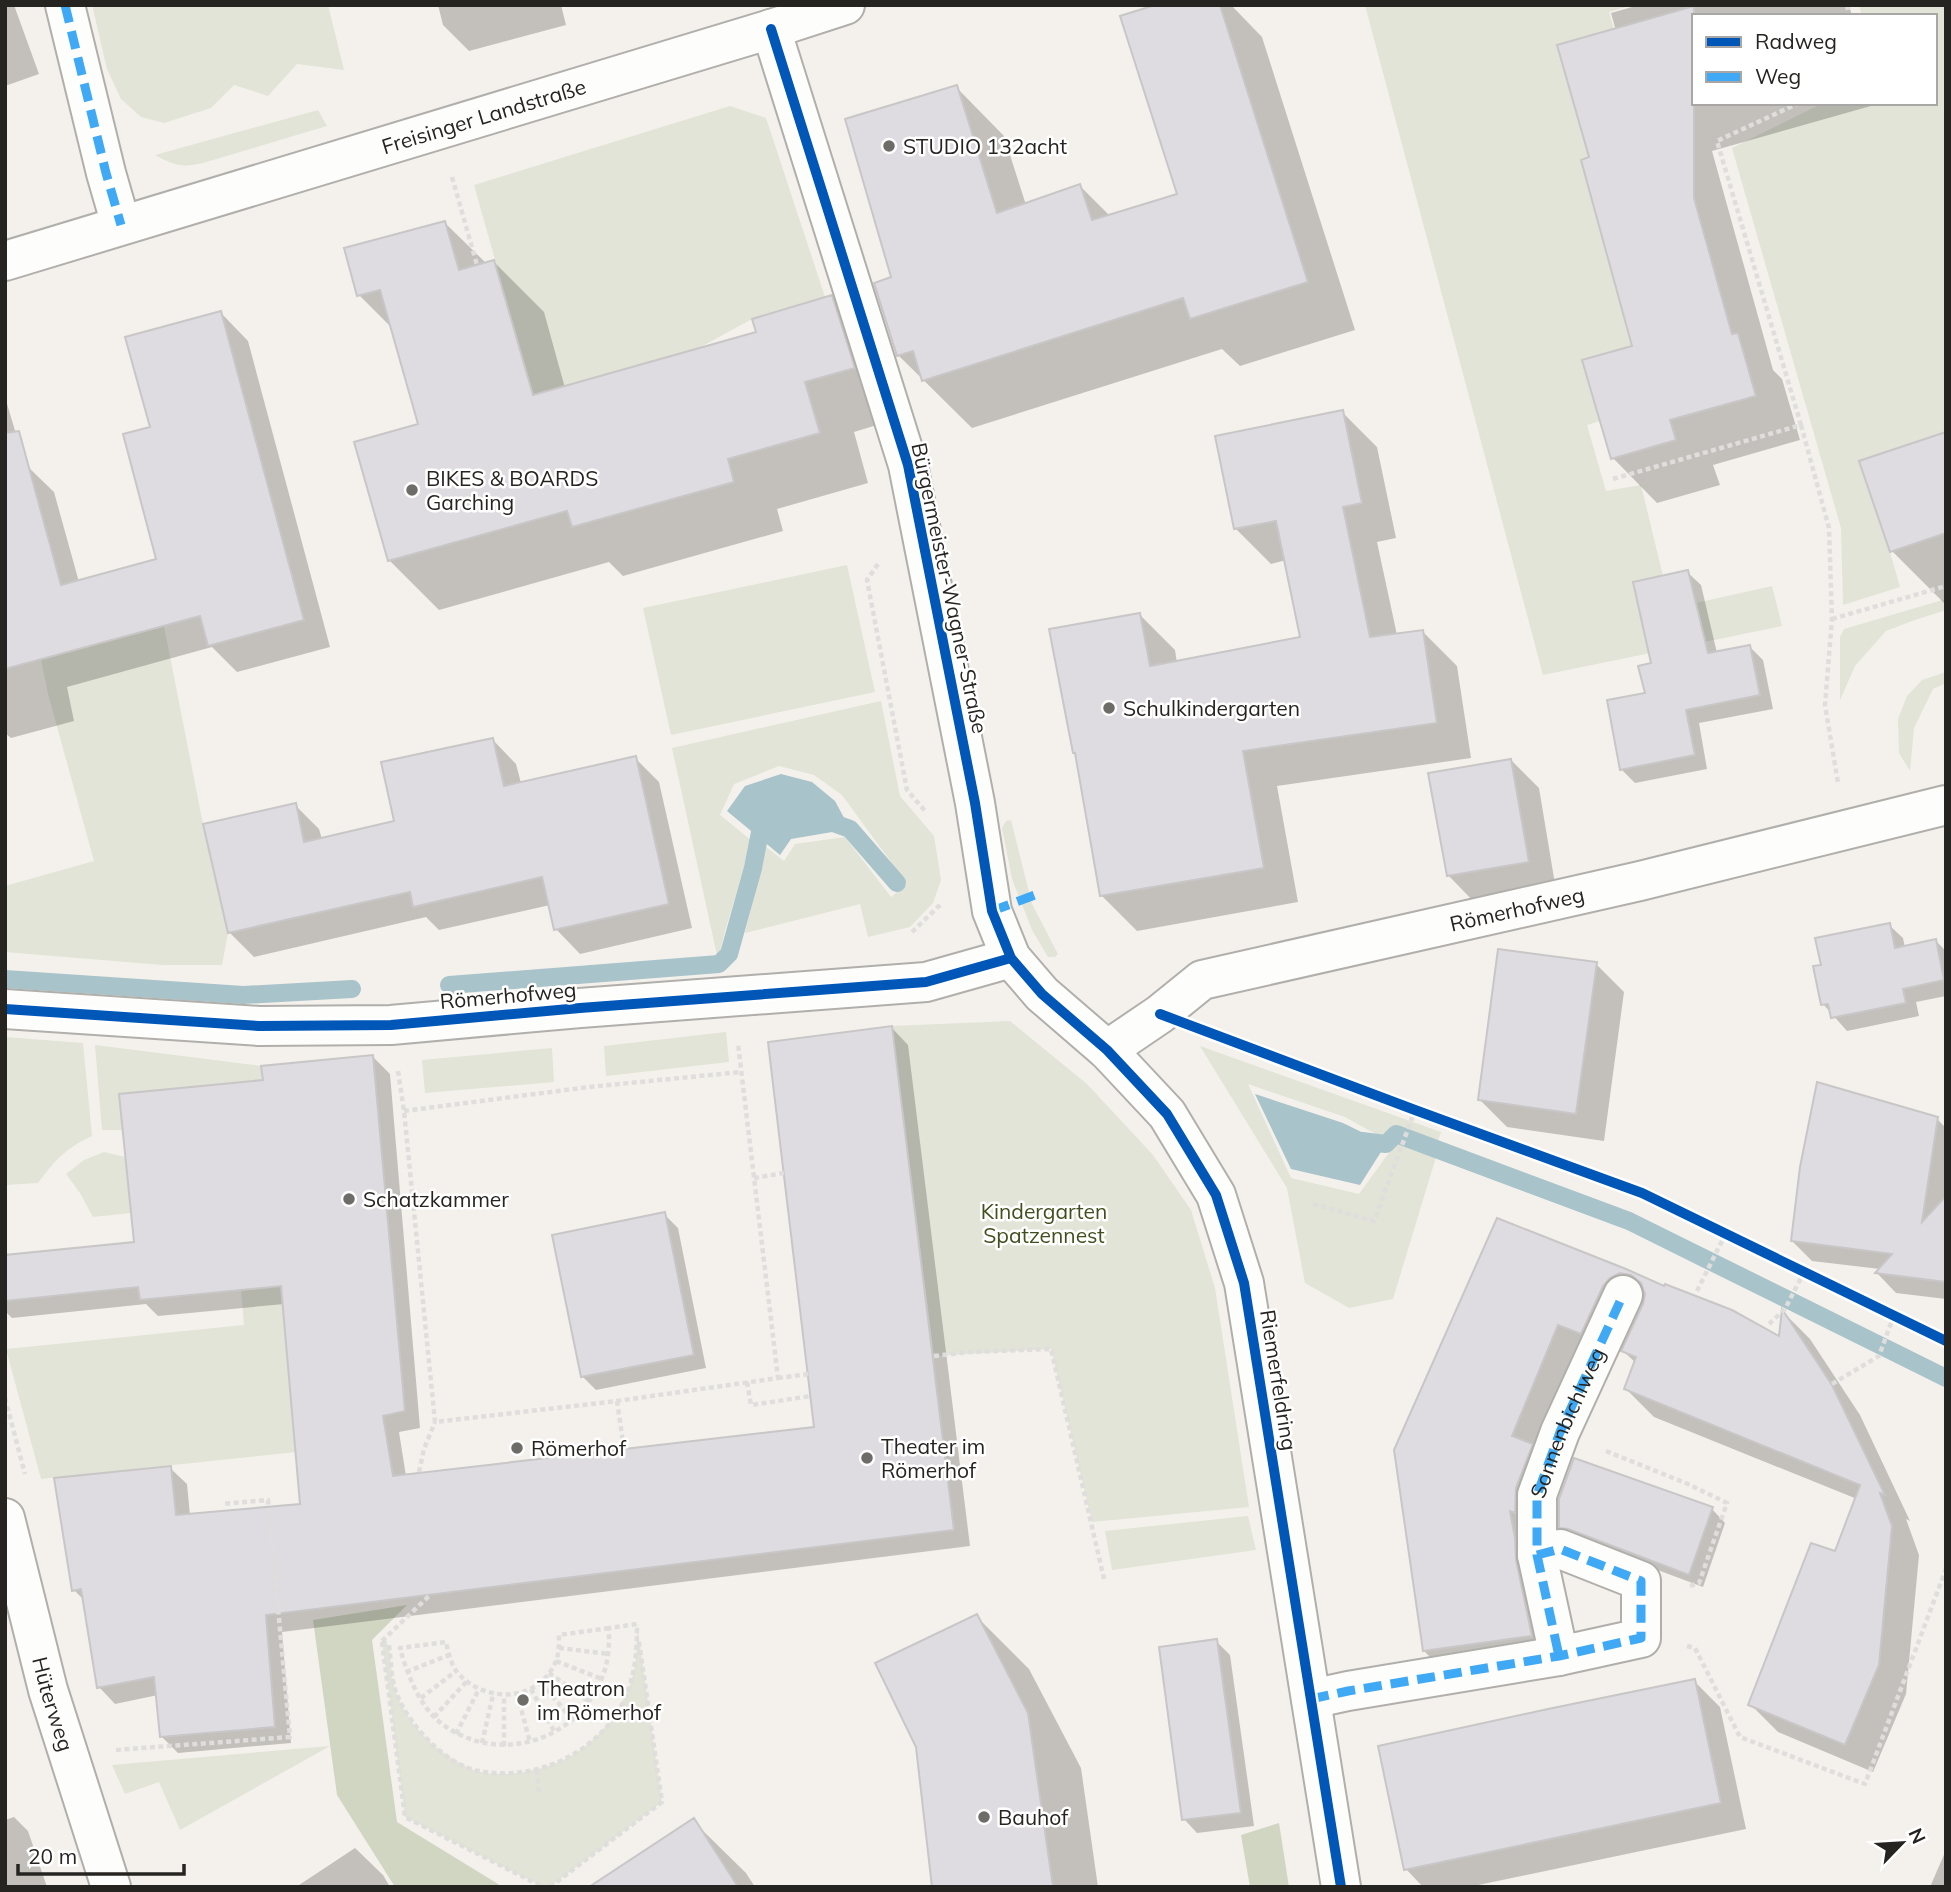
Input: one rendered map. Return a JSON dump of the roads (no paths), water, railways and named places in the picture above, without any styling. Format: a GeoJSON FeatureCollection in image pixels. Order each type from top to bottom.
{"type":"FeatureCollection","features":[{"type":"Feature","properties":{"kind":"street"},"geometry":{"type":"LineString","coordinates":[[65,5],[121,225]]}},
{"type":"Feature","properties":{"kind":"street","name":"Freisinger Landstraße"},"geometry":{"type":"LineString","coordinates":[[5,261],[845,5]]}},
{"type":"Feature","properties":{"kind":"street","name":"Bürgermeister-Wagner-Straße"},"geometry":{"type":"LineString","coordinates":[[771,29],[908,465],[975,803],[992,911],[1011,958]]}},
{"type":"Feature","properties":{"kind":"street","name":"Römerhofweg"},"geometry":{"type":"LineString","coordinates":[[1107,1050],[1160,1014],[1202,980],[1640,881],[1946,805]]}},
{"type":"Feature","properties":{"kind":"street","name":"Römerhofweg"},"geometry":{"type":"LineString","coordinates":[[5,1009],[259,1026],[391,1025],[926,982],[1011,958]]}},
{"type":"Feature","properties":{"kind":"street","name":"Riemerfeldring"},"geometry":{"type":"LineString","coordinates":[[1011,958],[1042,994],[1107,1050],[1167,1114],[1216,1195],[1246,1297],[1341,1887]]}},
{"type":"Feature","properties":{"kind":"street","name":"Sonnenbichlweg"},"geometry":{"type":"LineString","coordinates":[[1559,1656],[1537,1555],[1537,1495],[1560,1432],[1622,1295]]}},
{"type":"Feature","properties":{"kind":"street","name":"Hüterweg"},"geometry":{"type":"LineString","coordinates":[[5,1518],[48,1690],[111,1887]]}},
{"type":"Feature","properties":{"kind":"street"},"geometry":{"type":"LineString","coordinates":[[1311,1699],[1559,1656],[1641,1622],[1641,1580],[1560,1549],[1537,1555]]}},
{"type":"Feature","properties":{"kind":"water"},"geometry":{"type":"Polygon","coordinates":[[[781,774],[812,782],[835,801],[850,829],[791,839],[780,855],[727,811],[745,786],[781,774]]]}},
{"type":"Feature","properties":{"kind":"water"},"geometry":{"type":"Polygon","coordinates":[[[1255,1094],[1343,1123],[1386,1144],[1360,1185],[1291,1169],[1255,1094]]]}},
{"type":"Feature","properties":{"kind":"waterway"},"geometry":{"type":"LineString","coordinates":[[449,985],[719,964],[729,954],[753,868],[761,827],[773,819]]}},
{"type":"Feature","properties":{"kind":"waterway"},"geometry":{"type":"LineString","coordinates":[[828,821],[850,829],[897,883]]}},
{"type":"Feature","properties":{"kind":"waterway"},"geometry":{"type":"LineString","coordinates":[[5,979],[243,995],[352,989]]}},
{"type":"Feature","properties":{"kind":"waterway"},"geometry":{"type":"LineString","coordinates":[[1362,1141],[1386,1144],[1396,1134],[1629,1221],[1946,1378]]}},
{"type":"Feature","properties":{"kind":"place","name":"STUDIO 132acht"},"geometry":{"type":"Point","coordinates":[889,146]}},
{"type":"Feature","properties":{"kind":"place","name":"BIKES & BOARDS Garching"},"geometry":{"type":"Point","coordinates":[412,490]}},
{"type":"Feature","properties":{"kind":"place","name":"Schulkindergarten"},"geometry":{"type":"Point","coordinates":[1109,708]}},
{"type":"Feature","properties":{"kind":"place","name":"Schatzkammer"},"geometry":{"type":"Point","coordinates":[349,1199]}},
{"type":"Feature","properties":{"kind":"place","name":"Römerhof"},"geometry":{"type":"Point","coordinates":[517,1448]}},
{"type":"Feature","properties":{"kind":"place","name":"Theater im Römerhof"},"geometry":{"type":"Point","coordinates":[867,1458]}},
{"type":"Feature","properties":{"kind":"place","name":"Theatron im Römerhof"},"geometry":{"type":"Point","coordinates":[523,1700]}},
{"type":"Feature","properties":{"kind":"place","name":"Bauhof"},"geometry":{"type":"Point","coordinates":[984,1817]}},
{"type":"Feature","properties":{"kind":"park label","name":"Kindergarten Spatzennest"},"geometry":{"type":"Point","coordinates":[1044,1223]}}]}
